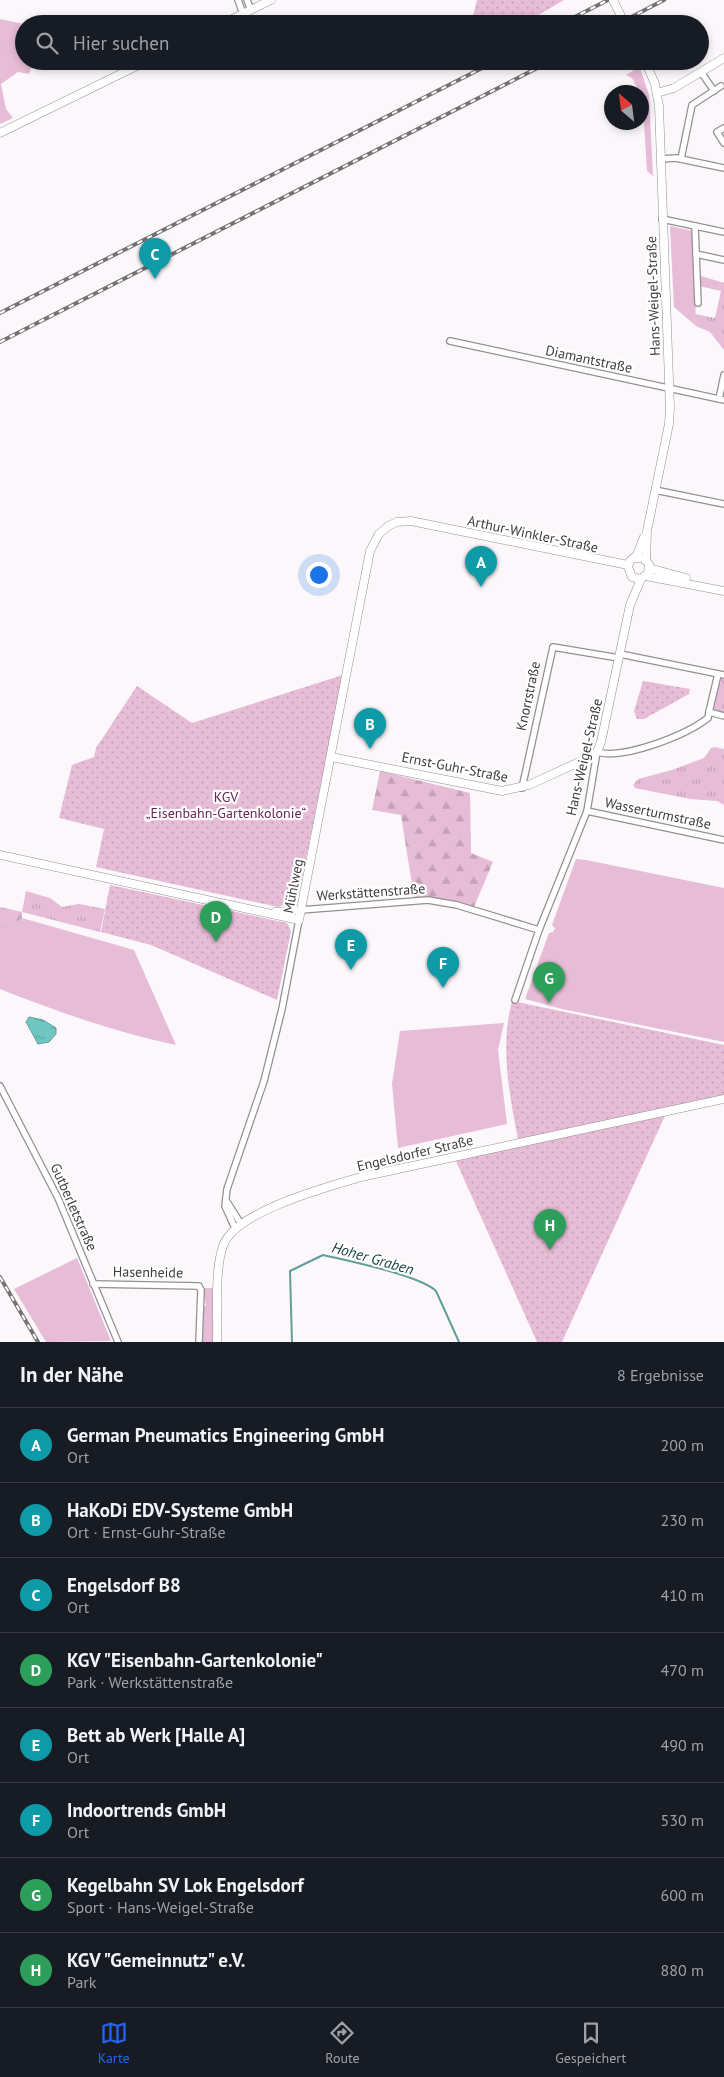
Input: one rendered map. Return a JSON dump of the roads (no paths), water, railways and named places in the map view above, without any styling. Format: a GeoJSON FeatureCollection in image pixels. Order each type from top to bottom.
{"type":"FeatureCollection","features":[{"type":"Feature","properties":{"kind":"street"},"geometry":{"type":"LineString","coordinates":[[238,0],[243,14],[271,0]]}},
{"type":"Feature","properties":{"kind":"street"},"geometry":{"type":"LineString","coordinates":[[247,0],[251,10]]}},
{"type":"Feature","properties":{"kind":"street"},"geometry":{"type":"LineString","coordinates":[[613,0],[620,15]]}},
{"type":"Feature","properties":{"kind":"street"},"geometry":{"type":"LineString","coordinates":[[709,67],[724,58]]}},
{"type":"Feature","properties":{"kind":"street"},"geometry":{"type":"LineString","coordinates":[[0,133],[129,70]]}},
{"type":"Feature","properties":{"kind":"street","name":"Hans-Weigel-Straße"},"geometry":{"type":"LineString","coordinates":[[632,599],[644,577],[648,564],[647,531],[669,424],[661,160],[657,93],[648,70]]}},
{"type":"Feature","properties":{"kind":"street"},"geometry":{"type":"LineString","coordinates":[[657,93],[669,90],[704,70]]}},
{"type":"Feature","properties":{"kind":"street"},"geometry":{"type":"LineString","coordinates":[[701,72],[714,91]]}},
{"type":"Feature","properties":{"kind":"street"},"geometry":{"type":"LineString","coordinates":[[681,159],[692,105],[722,86]]}},
{"type":"Feature","properties":{"kind":"street"},"geometry":{"type":"LineString","coordinates":[[724,128],[717,132],[724,143]]}},
{"type":"Feature","properties":{"kind":"street"},"geometry":{"type":"LineString","coordinates":[[661,160],[681,159],[724,168]]}},
{"type":"Feature","properties":{"kind":"street"},"geometry":{"type":"LineString","coordinates":[[662,219],[724,232]]}},
{"type":"Feature","properties":{"kind":"street"},"geometry":{"type":"LineString","coordinates":[[695,226],[698,303]]}},
{"type":"Feature","properties":{"kind":"street"},"geometry":{"type":"LineString","coordinates":[[696,254],[724,260]]}},
{"type":"Feature","properties":{"kind":"street","name":"Diamantstraße"},"geometry":{"type":"LineString","coordinates":[[450,341],[721,399]]}},
{"type":"Feature","properties":{"kind":"street"},"geometry":{"type":"LineString","coordinates":[[721,399],[724,375]]}},
{"type":"Feature","properties":{"kind":"street"},"geometry":{"type":"LineString","coordinates":[[655,490],[724,504]]}},
{"type":"Feature","properties":{"kind":"street","name":"Arthur-Winkler-Straße"},"geometry":{"type":"LineString","coordinates":[[366,572],[373,542],[388,526],[397,522],[411,521],[628,565]]}},
{"type":"Feature","properties":{"kind":"street","name":"Hans-Weigel-Straße"},"geometry":{"type":"LineString","coordinates":[[635,558],[647,531]]}},
{"type":"Feature","properties":{"kind":"street"},"geometry":{"type":"LineString","coordinates":[[628,565],[635,558],[720,590]]}},
{"type":"Feature","properties":{"kind":"street","name":"Hans-Weigel-Straße"},"geometry":{"type":"LineString","coordinates":[[515,1000],[539,930],[587,811],[597,752],[601,742],[632,599],[631,576],[628,565]]}},
{"type":"Feature","properties":{"kind":"street","name":"Mühlweg"},"geometry":{"type":"LineString","coordinates":[[238,1226],[226,1200],[227,1189],[264,1081],[282,1009],[366,572]]}},
{"type":"Feature","properties":{"kind":"street"},"geometry":{"type":"LineString","coordinates":[[631,576],[720,590]]}},
{"type":"Feature","properties":{"kind":"street","name":"Knorrstraße"},"geometry":{"type":"LineString","coordinates":[[522,788],[553,646],[619,656]]}},
{"type":"Feature","properties":{"kind":"street"},"geometry":{"type":"LineString","coordinates":[[597,752],[616,754],[667,739],[704,721],[709,712],[721,675],[619,656]]}},
{"type":"Feature","properties":{"kind":"street"},"geometry":{"type":"LineString","coordinates":[[709,712],[724,716]]}},
{"type":"Feature","properties":{"kind":"street","name":"Ernst-Guhr-Straße"},"geometry":{"type":"LineString","coordinates":[[331,757],[502,791],[522,788],[597,752]]}},
{"type":"Feature","properties":{"kind":"street","name":"Wasserturmstraße"},"geometry":{"type":"LineString","coordinates":[[587,811],[724,840]]}},
{"type":"Feature","properties":{"kind":"street","name":"Werkstättenstraße"},"geometry":{"type":"LineString","coordinates":[[0,855],[299,920]]}},
{"type":"Feature","properties":{"kind":"street","name":"Werkstättenstraße"},"geometry":{"type":"LineString","coordinates":[[260,911],[436,901],[457,905],[539,930]]}},
{"type":"Feature","properties":{"kind":"street","name":"Gutberletstraße"},"geometry":{"type":"LineString","coordinates":[[0,1086],[58,1198],[118,1342]]}},
{"type":"Feature","properties":{"kind":"street","name":"Engelsdorfer Straße"},"geometry":{"type":"LineString","coordinates":[[238,1226],[302,1195],[361,1177],[724,1099]]}},
{"type":"Feature","properties":{"kind":"street"},"geometry":{"type":"LineString","coordinates":[[217,1342],[220,1255],[226,1239],[238,1226]]}},
{"type":"Feature","properties":{"kind":"street","name":"Hasenheide"},"geometry":{"type":"LineString","coordinates":[[94,1284],[201,1288],[199,1342]]}},
{"type":"Feature","properties":{"kind":"water"},"geometry":{"type":"Polygon","coordinates":[[[29,1017],[43,1020],[56,1028],[56,1034],[49,1042],[38,1044],[26,1022],[29,1017]]]}},
{"type":"Feature","properties":{"kind":"waterway","name":"Hoher Graben"},"geometry":{"type":"LineString","coordinates":[[292,1342],[290,1271],[323,1255],[382,1269],[415,1279],[427,1285],[436,1291],[459,1342]]}},
{"type":"Feature","properties":{"kind":"railway"},"geometry":{"type":"LineString","coordinates":[[579,15],[608,0]]}},
{"type":"Feature","properties":{"kind":"railway"},"geometry":{"type":"LineString","coordinates":[[635,15],[664,0]]}},
{"type":"Feature","properties":{"kind":"railway"},"geometry":{"type":"LineString","coordinates":[[0,313],[478,70]]}},
{"type":"Feature","properties":{"kind":"railway"},"geometry":{"type":"LineString","coordinates":[[0,342],[533,70]]}},
{"type":"Feature","properties":{"kind":"railway"},"geometry":{"type":"LineString","coordinates":[[0,1277],[38,1342]]}},
{"type":"Feature","properties":{"kind":"place","name":"Engelsdorf B8"},"geometry":{"type":"Point","coordinates":[155,279]}},
{"type":"Feature","properties":{"kind":"place","name":"German Pneumatics Engineering GmbH"},"geometry":{"type":"Point","coordinates":[481,587]}},
{"type":"Feature","properties":{"kind":"place","name":"HaKoDi EDV-Systeme GmbH"},"geometry":{"type":"Point","coordinates":[370,749]}},
{"type":"Feature","properties":{"kind":"place","name":"KGV \"Eisenbahn-Gartenkolonie\""},"geometry":{"type":"Point","coordinates":[216,942]}},
{"type":"Feature","properties":{"kind":"place","name":"Bett ab Werk [Halle A]"},"geometry":{"type":"Point","coordinates":[351,970]}},
{"type":"Feature","properties":{"kind":"place","name":"Indoortrends GmbH"},"geometry":{"type":"Point","coordinates":[443,988]}},
{"type":"Feature","properties":{"kind":"place","name":"Kegelbahn SV Lok Engelsdorf"},"geometry":{"type":"Point","coordinates":[549,1003]}},
{"type":"Feature","properties":{"kind":"place","name":"KGV \"Gemeinnutz\" e.V."},"geometry":{"type":"Point","coordinates":[550,1250]}},
{"type":"Feature","properties":{"kind":"park label","name":"KGV „Eisenbahn-Gartenkolonie“"},"geometry":{"type":"Point","coordinates":[226,806]}}]}
